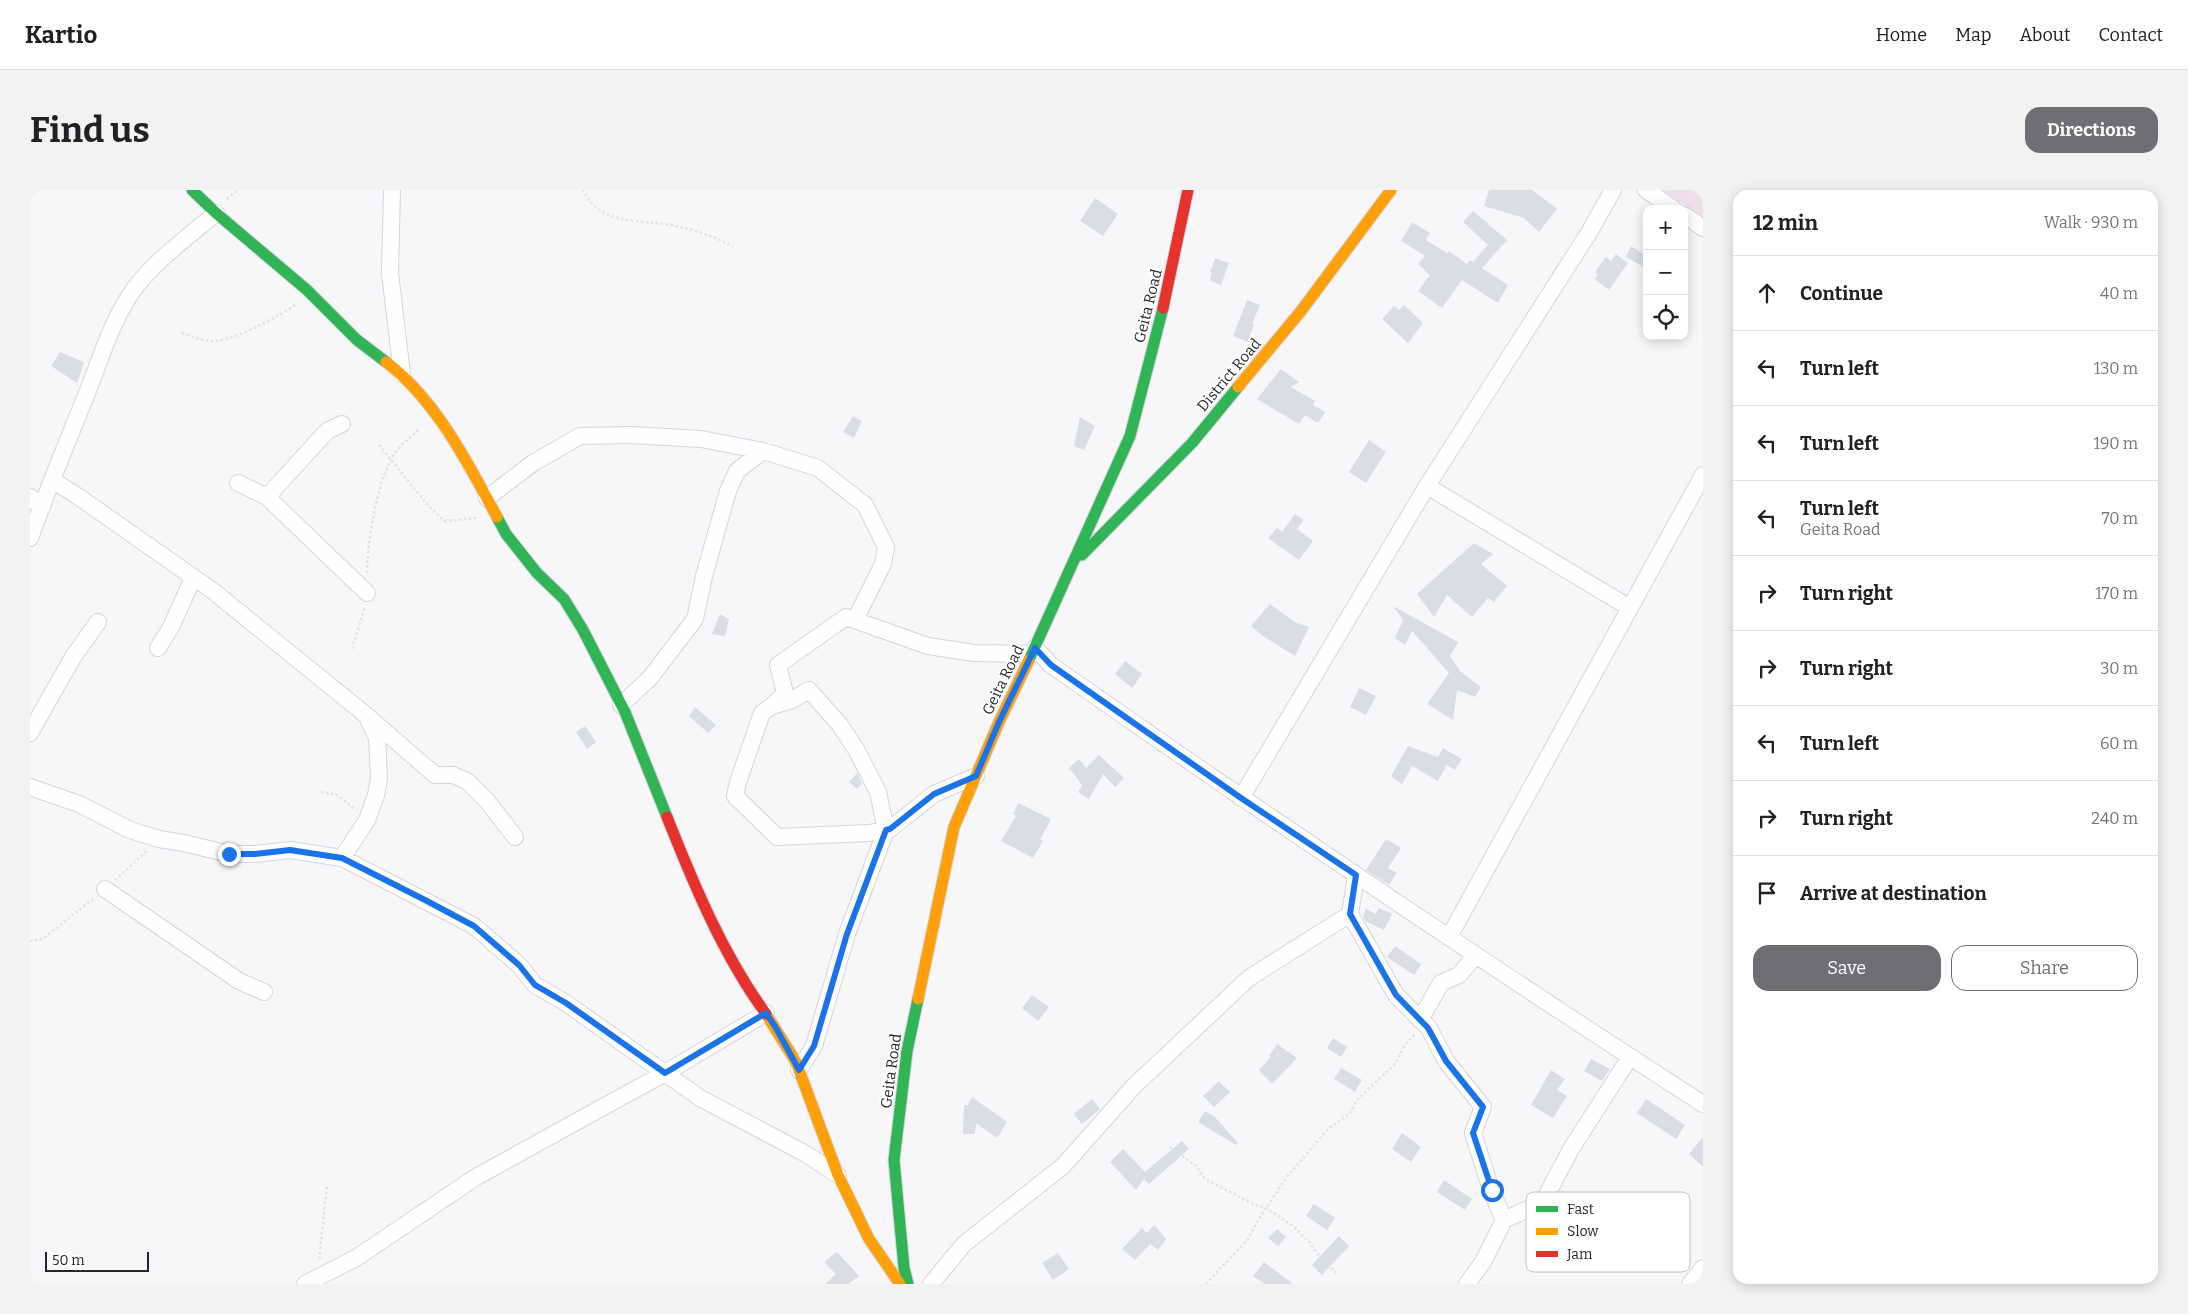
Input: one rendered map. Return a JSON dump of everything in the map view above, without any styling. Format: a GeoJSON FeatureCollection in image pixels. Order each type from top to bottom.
{"type":"FeatureCollection","features":[{"type":"Feature","properties":{"kind":"street"},"geometry":{"type":"LineString","coordinates":[[192,190],[216,213],[307,290],[357,340],[402,374],[454,438],[506,534],[537,573],[564,599],[583,630],[621,705],[688,870],[731,958],[750,992],[776,1028],[799,1070],[838,1175],[869,1238],[900,1284]]}},
{"type":"Feature","properties":{"kind":"street"},"geometry":{"type":"LineString","coordinates":[[392,190],[390,273],[402,374]]}},
{"type":"Feature","properties":{"kind":"street","name":"Geita Road"},"geometry":{"type":"LineString","coordinates":[[908,1284],[904,1268],[894,1160],[907,1051],[954,827],[999,722],[1130,436],[1170,286],[1188,190]]}},
{"type":"Feature","properties":{"kind":"street","name":"District Road"},"geometry":{"type":"LineString","coordinates":[[1072,564],[1192,443],[1301,311],[1391,190]]}},
{"type":"Feature","properties":{"kind":"street"},"geometry":{"type":"LineString","coordinates":[[1241,798],[1428,486],[1590,231],[1613,190]]}},
{"type":"Feature","properties":{"kind":"street"},"geometry":{"type":"LineString","coordinates":[[1646,190],[1668,205]]}},
{"type":"Feature","properties":{"kind":"street"},"geometry":{"type":"LineString","coordinates":[[30,538],[36,502],[52,480],[106,342],[122,309],[136,286],[150,270],[166,254],[216,213]]}},
{"type":"Feature","properties":{"kind":"street"},"geometry":{"type":"LineString","coordinates":[[1688,218],[1703,228]]}},
{"type":"Feature","properties":{"kind":"street"},"geometry":{"type":"LineString","coordinates":[[267,497],[327,431],[342,424]]}},
{"type":"Feature","properties":{"kind":"street"},"geometry":{"type":"LineString","coordinates":[[487,498],[533,463],[580,436],[631,435],[701,439],[763,451],[818,468],[865,505],[886,547],[883,564],[855,620]]}},
{"type":"Feature","properties":{"kind":"street"},"geometry":{"type":"LineString","coordinates":[[621,705],[650,678],[695,619],[704,576],[728,491],[737,471],[763,451]]}},
{"type":"Feature","properties":{"kind":"street"},"geometry":{"type":"LineString","coordinates":[[1450,937],[1703,475]]}},
{"type":"Feature","properties":{"kind":"street"},"geometry":{"type":"LineString","coordinates":[[52,480],[213,591],[366,715],[435,775],[452,775],[467,781],[488,802],[515,837]]}},
{"type":"Feature","properties":{"kind":"street"},"geometry":{"type":"LineString","coordinates":[[238,483],[267,497],[367,593]]}},
{"type":"Feature","properties":{"kind":"street"},"geometry":{"type":"LineString","coordinates":[[1428,486],[1630,608]]}},
{"type":"Feature","properties":{"kind":"street"},"geometry":{"type":"LineString","coordinates":[[158,648],[171,627],[193,578]]}},
{"type":"Feature","properties":{"kind":"street"},"geometry":{"type":"LineString","coordinates":[[976,776],[934,794],[890,829],[886,830],[778,837],[735,796],[762,713],[785,693],[778,666],[846,617],[928,646],[974,653],[1033,651],[1241,798],[1703,1104]]}},
{"type":"Feature","properties":{"kind":"street"},"geometry":{"type":"LineString","coordinates":[[30,733],[73,657],[98,622]]}},
{"type":"Feature","properties":{"kind":"street"},"geometry":{"type":"LineString","coordinates":[[772,706],[792,700],[810,690],[840,725],[857,751],[878,792],[886,830],[847,934],[814,1046],[799,1070]]}},
{"type":"Feature","properties":{"kind":"street"},"geometry":{"type":"LineString","coordinates":[[342,858],[367,820],[376,795],[379,779],[377,738],[366,715]]}},
{"type":"Feature","properties":{"kind":"street"},"geometry":{"type":"LineString","coordinates":[[30,786],[79,804],[130,830],[159,839],[229,854],[255,854],[290,850],[342,858],[474,926],[519,965],[535,985],[566,1003],[700,1098],[806,1154],[838,1175]]}},
{"type":"Feature","properties":{"kind":"street"},"geometry":{"type":"LineString","coordinates":[[1356,875],[1350,914],[1396,995],[1428,1028],[1446,1061],[1483,1107],[1473,1133],[1504,1220]]}},
{"type":"Feature","properties":{"kind":"street"},"geometry":{"type":"LineString","coordinates":[[105,889],[238,982],[264,992]]}},
{"type":"Feature","properties":{"kind":"street"},"geometry":{"type":"LineString","coordinates":[[931,1284],[964,1244],[1063,1166],[1134,1086],[1249,978],[1350,914]]}},
{"type":"Feature","properties":{"kind":"street"},"geometry":{"type":"LineString","coordinates":[[1420,1020],[1441,983],[1459,975],[1476,955]]}},
{"type":"Feature","properties":{"kind":"street"},"geometry":{"type":"LineString","coordinates":[[311,1281],[356,1258],[476,1177],[665,1073],[766,1013]]}},
{"type":"Feature","properties":{"kind":"street"},"geometry":{"type":"LineString","coordinates":[[1548,1192],[1571,1149],[1630,1057]]}},
{"type":"Feature","properties":{"kind":"street"},"geometry":{"type":"LineString","coordinates":[[1467,1284],[1483,1262],[1504,1220],[1526,1210]]}},
{"type":"Feature","properties":{"kind":"street"},"geometry":{"type":"LineString","coordinates":[[1690,1284],[1703,1268]]}},
{"type":"Feature","properties":{"kind":"path"},"geometry":{"type":"LineString","coordinates":[[582,190],[595,207],[608,215],[671,225],[714,236],[733,246]]}},
{"type":"Feature","properties":{"kind":"path"},"geometry":{"type":"LineString","coordinates":[[182,333],[216,341],[257,328],[288,311],[300,301],[307,290]]}},
{"type":"Feature","properties":{"kind":"path"},"geometry":{"type":"LineString","coordinates":[[352,649],[363,616],[367,593],[367,550],[386,472],[399,448],[419,430]]}},
{"type":"Feature","properties":{"kind":"path"},"geometry":{"type":"LineString","coordinates":[[379,444],[426,503],[444,521],[497,518]]}},
{"type":"Feature","properties":{"kind":"path"},"geometry":{"type":"LineString","coordinates":[[321,792],[337,795],[347,801],[367,820]]}},
{"type":"Feature","properties":{"kind":"path"},"geometry":{"type":"LineString","coordinates":[[1206,1284],[1248,1239],[1286,1178],[1328,1129],[1350,1113],[1357,1100],[1395,1064],[1405,1045],[1415,1034],[1420,1020]]}},
{"type":"Feature","properties":{"kind":"path"},"geometry":{"type":"LineString","coordinates":[[1170,1147],[1196,1166],[1205,1179],[1253,1204],[1266,1208],[1293,1226],[1310,1243],[1322,1260],[1338,1274]]}},
{"type":"Feature","properties":{"kind":"path"},"geometry":{"type":"LineString","coordinates":[[311,1281],[327,1185]]}},
{"type":"Feature","properties":{"kind":"shaded area"},"geometry":{"type":"Polygon","coordinates":[[[1663,190],[1703,190],[1703,217],[1688,205],[1663,190]]]}},
{"type":"Feature","properties":{"kind":"building"},"geometry":{"type":"Polygon","coordinates":[[[1489,190],[1532,190],[1557,209],[1539,232],[1524,218],[1484,206],[1489,190]]]}},
{"type":"Feature","properties":{"kind":"building"},"geometry":{"type":"Polygon","coordinates":[[[1095,198],[1118,214],[1103,236],[1080,221],[1095,198]]]}},
{"type":"Feature","properties":{"kind":"building"},"geometry":{"type":"Polygon","coordinates":[[[1473,211],[1507,240],[1482,268],[1508,285],[1498,303],[1462,280],[1442,308],[1418,291],[1430,275],[1418,264],[1425,256],[1401,241],[1412,222],[1430,233],[1426,240],[1447,253],[1449,251],[1467,264],[1470,260],[1473,262],[1488,245],[1463,222],[1473,211]]]}},
{"type":"Feature","properties":{"kind":"building"},"geometry":{"type":"Polygon","coordinates":[[[1631,246],[1643,254],[1643,267],[1626,257],[1631,246]]]}},
{"type":"Feature","properties":{"kind":"building"},"geometry":{"type":"Polygon","coordinates":[[[1616,254],[1628,263],[1609,290],[1595,279],[1598,274],[1595,272],[1606,257],[1611,261],[1616,254]]]}},
{"type":"Feature","properties":{"kind":"building"},"geometry":{"type":"Polygon","coordinates":[[[1215,258],[1229,263],[1221,285],[1210,280],[1212,273],[1210,272],[1215,258]]]}},
{"type":"Feature","properties":{"kind":"building"},"geometry":{"type":"Polygon","coordinates":[[[1247,300],[1260,305],[1252,324],[1254,324],[1248,342],[1233,336],[1247,300]]]}},
{"type":"Feature","properties":{"kind":"building"},"geometry":{"type":"Polygon","coordinates":[[[1404,305],[1423,323],[1408,343],[1382,319],[1394,306],[1399,310],[1404,305]]]}},
{"type":"Feature","properties":{"kind":"building"},"geometry":{"type":"Polygon","coordinates":[[[60,352],[84,362],[77,383],[51,366],[60,352]]]}},
{"type":"Feature","properties":{"kind":"building"},"geometry":{"type":"Polygon","coordinates":[[[1281,369],[1299,382],[1291,387],[1315,401],[1313,405],[1325,412],[1318,423],[1305,415],[1299,424],[1257,399],[1281,369]]]}},
{"type":"Feature","properties":{"kind":"building"},"geometry":{"type":"Polygon","coordinates":[[[853,416],[862,421],[854,438],[843,432],[853,416]]]}},
{"type":"Feature","properties":{"kind":"building"},"geometry":{"type":"Polygon","coordinates":[[[1080,417],[1095,426],[1084,450],[1074,446],[1080,417]]]}},
{"type":"Feature","properties":{"kind":"building"},"geometry":{"type":"Polygon","coordinates":[[[1369,440],[1386,452],[1366,483],[1349,472],[1369,440]]]}},
{"type":"Feature","properties":{"kind":"building"},"geometry":{"type":"Polygon","coordinates":[[[1295,514],[1304,520],[1297,529],[1313,541],[1299,560],[1268,538],[1277,528],[1282,532],[1295,514]]]}},
{"type":"Feature","properties":{"kind":"building"},"geometry":{"type":"Polygon","coordinates":[[[1474,543],[1493,554],[1481,564],[1507,586],[1494,602],[1488,598],[1472,617],[1447,595],[1434,617],[1417,594],[1474,543]]]}},
{"type":"Feature","properties":{"kind":"building"},"geometry":{"type":"Polygon","coordinates":[[[1270,604],[1295,622],[1309,627],[1295,656],[1263,636],[1251,626],[1270,604]]]}},
{"type":"Feature","properties":{"kind":"building"},"geometry":{"type":"Polygon","coordinates":[[[1393,606],[1458,642],[1450,656],[1460,671],[1481,687],[1475,697],[1457,690],[1453,720],[1427,704],[1449,673],[1412,631],[1405,645],[1395,638],[1403,620],[1393,606]]]}},
{"type":"Feature","properties":{"kind":"building"},"geometry":{"type":"Polygon","coordinates":[[[720,614],[729,619],[725,636],[712,634],[720,614]]]}},
{"type":"Feature","properties":{"kind":"building"},"geometry":{"type":"Polygon","coordinates":[[[1125,661],[1142,674],[1132,688],[1115,674],[1125,661]]]}},
{"type":"Feature","properties":{"kind":"building"},"geometry":{"type":"Polygon","coordinates":[[[1359,688],[1376,696],[1366,715],[1350,707],[1359,688]]]}},
{"type":"Feature","properties":{"kind":"building"},"geometry":{"type":"Polygon","coordinates":[[[695,707],[716,725],[708,733],[689,716],[695,707]]]}},
{"type":"Feature","properties":{"kind":"building"},"geometry":{"type":"Polygon","coordinates":[[[585,726],[596,742],[587,749],[576,732],[585,726]]]}},
{"type":"Feature","properties":{"kind":"building"},"geometry":{"type":"Polygon","coordinates":[[[1408,746],[1438,757],[1443,748],[1462,759],[1455,770],[1447,765],[1438,781],[1412,766],[1402,784],[1391,776],[1408,746]]]}},
{"type":"Feature","properties":{"kind":"building"},"geometry":{"type":"Polygon","coordinates":[[[1099,755],[1124,778],[1115,787],[1103,774],[1089,799],[1078,792],[1082,785],[1069,768],[1079,759],[1086,768],[1099,755]]]}},
{"type":"Feature","properties":{"kind":"building"},"geometry":{"type":"Polygon","coordinates":[[[857,773],[862,783],[857,789],[849,782],[857,773]]]}},
{"type":"Feature","properties":{"kind":"building"},"geometry":{"type":"Polygon","coordinates":[[[1018,803],[1051,819],[1040,840],[1043,841],[1033,858],[1001,841],[1016,816],[1013,814],[1018,803]]]}},
{"type":"Feature","properties":{"kind":"building"},"geometry":{"type":"Polygon","coordinates":[[[1386,839],[1401,848],[1388,868],[1397,873],[1389,885],[1366,870],[1386,839]]]}},
{"type":"Feature","properties":{"kind":"building"},"geometry":{"type":"Polygon","coordinates":[[[1379,908],[1392,914],[1384,930],[1365,921],[1363,916],[1366,909],[1376,914],[1379,908]]]}},
{"type":"Feature","properties":{"kind":"building"},"geometry":{"type":"Polygon","coordinates":[[[1395,946],[1421,964],[1414,975],[1387,957],[1395,946]]]}},
{"type":"Feature","properties":{"kind":"building"},"geometry":{"type":"Polygon","coordinates":[[[1032,995],[1049,1007],[1038,1021],[1022,1008],[1032,995]]]}},
{"type":"Feature","properties":{"kind":"building"},"geometry":{"type":"Polygon","coordinates":[[[1333,1038],[1347,1047],[1341,1057],[1327,1048],[1333,1038]]]}},
{"type":"Feature","properties":{"kind":"building"},"geometry":{"type":"Polygon","coordinates":[[[1277,1044],[1297,1058],[1272,1084],[1259,1070],[1271,1057],[1269,1056],[1277,1044]]]}},
{"type":"Feature","properties":{"kind":"building"},"geometry":{"type":"Polygon","coordinates":[[[1591,1059],[1610,1069],[1602,1081],[1584,1071],[1591,1059]]]}},
{"type":"Feature","properties":{"kind":"building"},"geometry":{"type":"Polygon","coordinates":[[[1341,1068],[1362,1080],[1355,1092],[1334,1079],[1341,1068]]]}},
{"type":"Feature","properties":{"kind":"building"},"geometry":{"type":"Polygon","coordinates":[[[1551,1070],[1565,1079],[1557,1090],[1567,1096],[1553,1118],[1531,1105],[1551,1070]]]}},
{"type":"Feature","properties":{"kind":"building"},"geometry":{"type":"Polygon","coordinates":[[[1219,1081],[1230,1092],[1214,1107],[1203,1096],[1219,1081]]]}},
{"type":"Feature","properties":{"kind":"building"},"geometry":{"type":"Polygon","coordinates":[[[972,1097],[1007,1122],[997,1138],[976,1123],[975,1134],[963,1134],[964,1105],[968,1105],[972,1097]]]}},
{"type":"Feature","properties":{"kind":"building"},"geometry":{"type":"Polygon","coordinates":[[[1092,1099],[1100,1109],[1082,1124],[1074,1114],[1092,1099]]]}},
{"type":"Feature","properties":{"kind":"building"},"geometry":{"type":"Polygon","coordinates":[[[1646,1099],[1685,1125],[1676,1139],[1637,1113],[1646,1099]]]}},
{"type":"Feature","properties":{"kind":"building"},"geometry":{"type":"Polygon","coordinates":[[[1205,1111],[1214,1116],[1238,1143],[1236,1145],[1198,1122],[1205,1111]]]}},
{"type":"Feature","properties":{"kind":"building"},"geometry":{"type":"Polygon","coordinates":[[[1402,1133],[1421,1147],[1411,1162],[1392,1149],[1402,1133]]]}},
{"type":"Feature","properties":{"kind":"building"},"geometry":{"type":"Polygon","coordinates":[[[1703,1137],[1703,1167],[1689,1154],[1703,1137]]]}},
{"type":"Feature","properties":{"kind":"building"},"geometry":{"type":"Polygon","coordinates":[[[1182,1141],[1189,1149],[1149,1184],[1144,1179],[1136,1190],[1110,1162],[1123,1149],[1145,1172],[1182,1141]]]}},
{"type":"Feature","properties":{"kind":"building"},"geometry":{"type":"Polygon","coordinates":[[[1444,1180],[1472,1199],[1465,1210],[1437,1192],[1444,1180]]]}},
{"type":"Feature","properties":{"kind":"building"},"geometry":{"type":"Polygon","coordinates":[[[1314,1204],[1335,1218],[1327,1230],[1306,1216],[1314,1204]]]}},
{"type":"Feature","properties":{"kind":"building"},"geometry":{"type":"Polygon","coordinates":[[[1154,1225],[1166,1239],[1158,1250],[1150,1244],[1135,1260],[1122,1249],[1142,1228],[1147,1233],[1154,1225]]]}},
{"type":"Feature","properties":{"kind":"building"},"geometry":{"type":"Polygon","coordinates":[[[1277,1229],[1286,1237],[1278,1246],[1268,1238],[1277,1229]]]}},
{"type":"Feature","properties":{"kind":"building"},"geometry":{"type":"Polygon","coordinates":[[[1339,1236],[1349,1246],[1322,1275],[1312,1265],[1339,1236]]]}},
{"type":"Feature","properties":{"kind":"building"},"geometry":{"type":"Polygon","coordinates":[[[837,1252],[859,1276],[848,1284],[825,1284],[836,1274],[824,1262],[837,1252]]]}},
{"type":"Feature","properties":{"kind":"building"},"geometry":{"type":"Polygon","coordinates":[[[1058,1253],[1069,1269],[1053,1280],[1042,1263],[1058,1253]]]}},
{"type":"Feature","properties":{"kind":"building"},"geometry":{"type":"Polygon","coordinates":[[[1264,1262],[1293,1284],[1265,1284],[1253,1276],[1264,1262]]]}},
{"type":"Feature","properties":{"kind":"traffic: fast"},"geometry":{"type":"LineString","coordinates":[[192,190],[216,213],[307,290],[357,340],[386,362]]}},
{"type":"Feature","properties":{"kind":"traffic: fast"},"geometry":{"type":"LineString","coordinates":[[1029,660],[1130,436],[1163,308]]}},
{"type":"Feature","properties":{"kind":"traffic: fast"},"geometry":{"type":"LineString","coordinates":[[1082,555],[1192,443],[1238,387]]}},
{"type":"Feature","properties":{"kind":"traffic: fast"},"geometry":{"type":"LineString","coordinates":[[497,517],[506,534],[537,573],[564,599],[583,630],[625,712],[667,817]]}},
{"type":"Feature","properties":{"kind":"traffic: fast"},"geometry":{"type":"LineString","coordinates":[[908,1284],[904,1268],[894,1160],[907,1051],[918,999]]}},
{"type":"Feature","properties":{"kind":"traffic: slow"},"geometry":{"type":"LineString","coordinates":[[1238,387],[1301,311],[1391,190]]}},
{"type":"Feature","properties":{"kind":"traffic: slow"},"geometry":{"type":"LineString","coordinates":[[386,362],[404,377],[435,414],[462,454],[497,517]]}},
{"type":"Feature","properties":{"kind":"traffic: slow"},"geometry":{"type":"LineString","coordinates":[[918,999],[954,827],[999,722],[1029,660]]}},
{"type":"Feature","properties":{"kind":"traffic: slow"},"geometry":{"type":"LineString","coordinates":[[766,1014],[796,1062],[838,1175],[869,1239],[900,1284]]}},
{"type":"Feature","properties":{"kind":"traffic: jam"},"geometry":{"type":"LineString","coordinates":[[1163,308],[1188,190]]}},
{"type":"Feature","properties":{"kind":"traffic: jam"},"geometry":{"type":"LineString","coordinates":[[667,817],[710,919],[736,968],[766,1014]]}},
{"type":"Feature","properties":{"kind":"route"},"geometry":{"type":"LineString","coordinates":[[229,854],[255,854],[290,850],[342,858],[474,926],[519,965],[535,985],[566,1003],[665,1073],[766,1013],[799,1070],[814,1046],[847,934],[864,884],[886,830],[890,829],[934,794],[976,776],[999,722],[1035,648],[1051,665],[1241,798],[1356,875],[1350,914],[1396,995],[1428,1028],[1446,1061],[1483,1107],[1473,1133],[1492,1190]]}}]}
